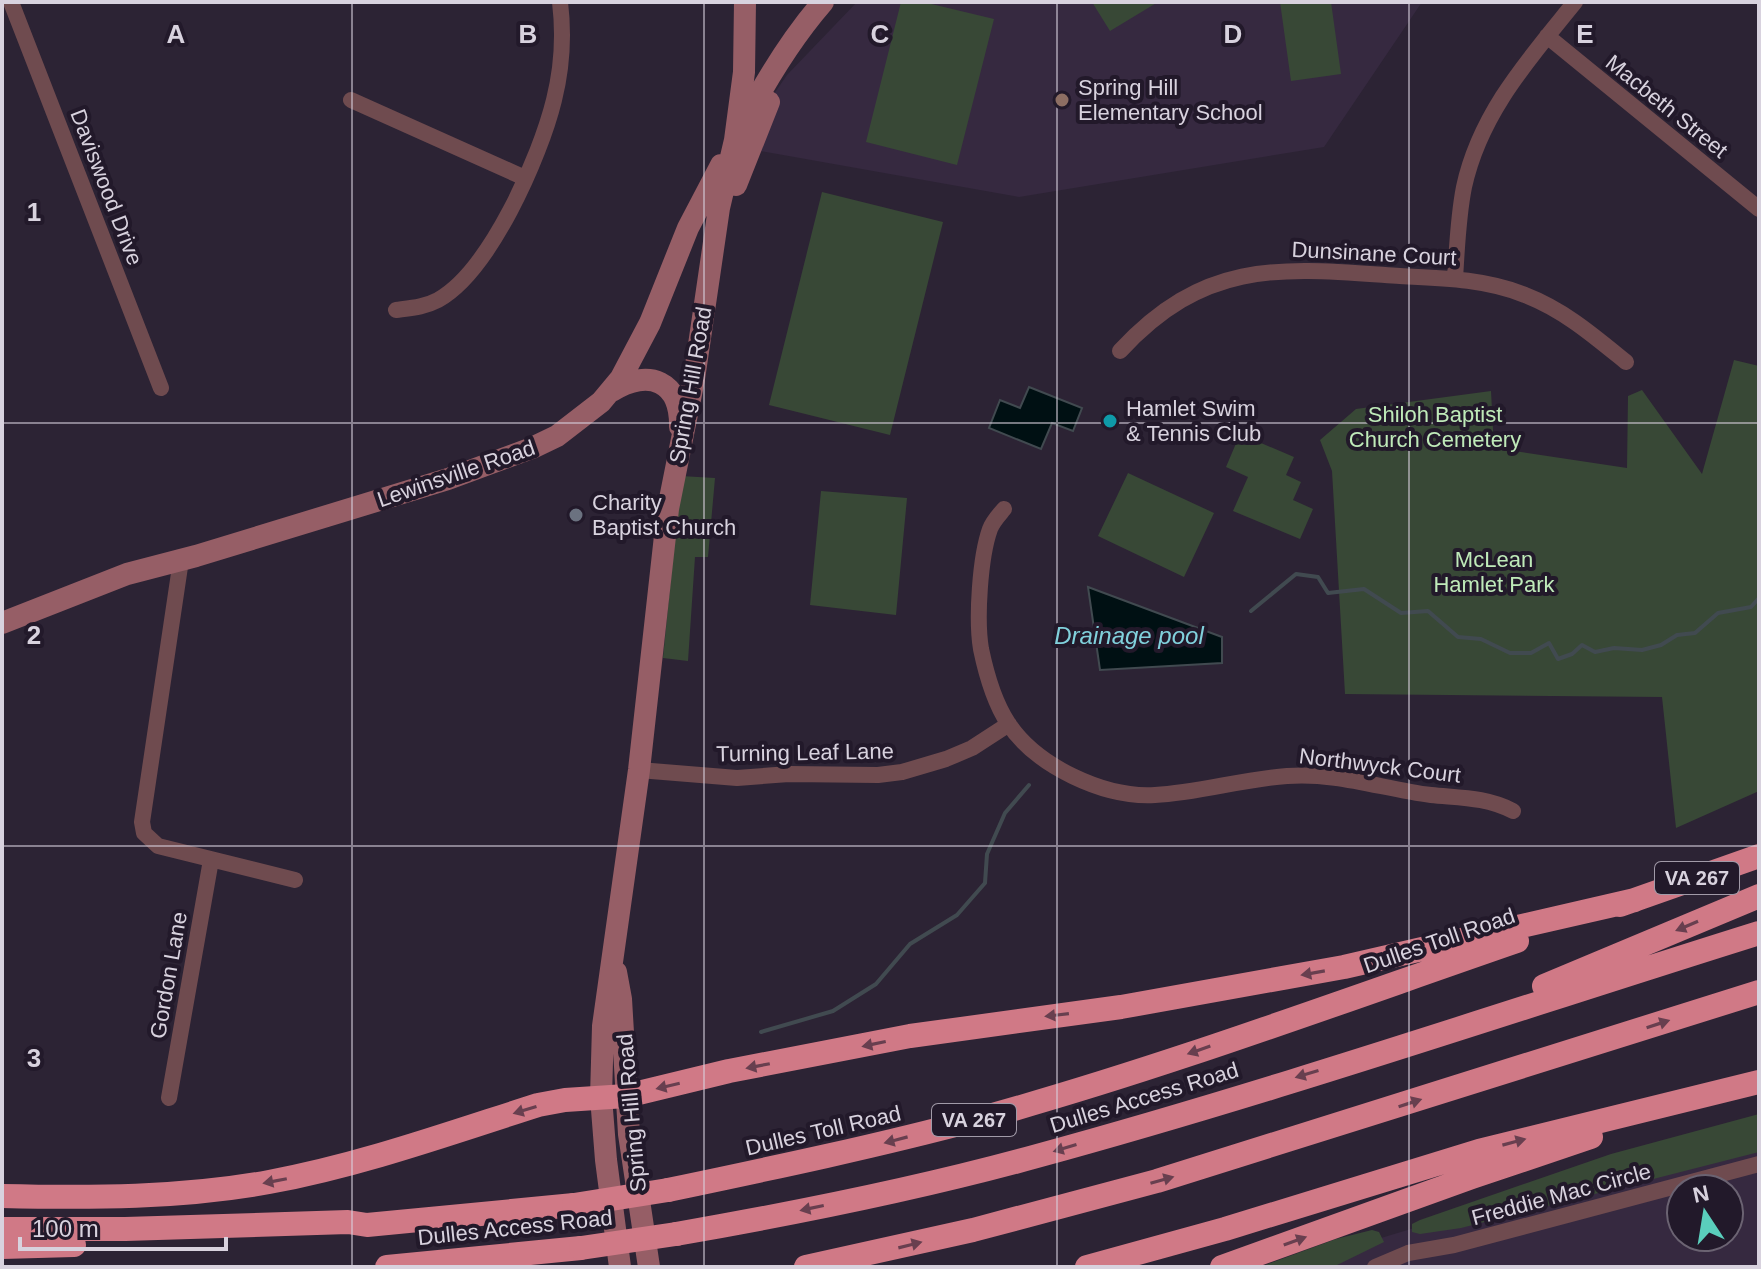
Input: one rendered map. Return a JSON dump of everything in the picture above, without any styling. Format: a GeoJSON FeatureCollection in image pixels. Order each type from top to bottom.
{"type":"FeatureCollection","features":[{"type":"Feature","properties":{"kind":"highway","name":"Dulles Toll Road"},"geometry":{"type":"LineString","coordinates":[[2,1229],[125,1229],[348,1222],[367,1225],[574,1205],[668,1190],[881,1144],[1088,1087],[1759,856]]}},
{"type":"Feature","properties":{"kind":"highway"},"geometry":{"type":"LineString","coordinates":[[1382,1051],[1759,896]]}},
{"type":"Feature","properties":{"kind":"highway"},"geometry":{"type":"LineString","coordinates":[[2,1196],[127,1196],[267,1183],[338,1167],[538,1105],[626,1096],[729,1071],[910,1036],[1121,1007],[1344,967],[1635,900]]}},
{"type":"Feature","properties":{"kind":"highway","name":"Dulles Access Road"},"geometry":{"type":"LineString","coordinates":[[387,1267],[581,1248],[676,1234],[862,1198],[1035,1157],[1759,933]]}},
{"type":"Feature","properties":{"kind":"highway"},"geometry":{"type":"LineString","coordinates":[[806,1267],[973,1230],[1157,1181],[1759,992]]}},
{"type":"Feature","properties":{"kind":"highway"},"geometry":{"type":"LineString","coordinates":[[1087,1267],[1225,1229],[1479,1151],[1759,1082]]}},
{"type":"Feature","properties":{"kind":"highway"},"geometry":{"type":"LineString","coordinates":[[1222,1267],[1714,1094]]}},
{"type":"Feature","properties":{"kind":"highway"},"geometry":{"type":"LineString","coordinates":[[2,1247],[313,1234],[348,1231],[367,1225]]}},
{"type":"Feature","properties":{"kind":"main road","name":"Spring Hill Road"},"geometry":{"type":"LineString","coordinates":[[620,1267],[601,1097],[603,1026],[639,770],[666,523],[679,443],[692,390],[719,208],[735,140],[744,72],[745,2]]}},
{"type":"Feature","properties":{"kind":"main road","name":"Lewinsville Road"},"geometry":{"type":"LineString","coordinates":[[2,623],[127,574],[398,495],[532,448],[582,419],[612,391],[650,323],[693,218],[767,78],[797,32],[823,2]]}},
{"type":"Feature","properties":{"kind":"main road"},"geometry":{"type":"LineString","coordinates":[[710,275],[735,187],[797,32]]}},
{"type":"Feature","properties":{"kind":"main road"},"geometry":{"type":"LineString","coordinates":[[612,391],[643,379],[665,385],[678,404],[679,443]]}},
{"type":"Feature","properties":{"kind":"main road","name":"Spring Hill Road"},"geometry":{"type":"LineString","coordinates":[[614,959],[621,999],[626,1096],[649,1267]]}},
{"type":"Feature","properties":{"kind":"street","name":"Daviswood Drive"},"geometry":{"type":"LineString","coordinates":[[11,2],[161,388]]}},
{"type":"Feature","properties":{"kind":"street"},"geometry":{"type":"LineString","coordinates":[[396,310],[419,308],[436,301],[465,278],[491,244],[539,147],[554,101],[562,49],[560,2]]}},
{"type":"Feature","properties":{"kind":"street"},"geometry":{"type":"LineString","coordinates":[[1455,279],[1459,217],[1473,155],[1500,97],[1575,2]]}},
{"type":"Feature","properties":{"kind":"street","name":"Macbeth Street"},"geometry":{"type":"LineString","coordinates":[[1547,36],[1759,209]]}},
{"type":"Feature","properties":{"kind":"street"},"geometry":{"type":"LineString","coordinates":[[351,100],[525,178]]}},
{"type":"Feature","properties":{"kind":"street","name":"Dunsinane Court"},"geometry":{"type":"LineString","coordinates":[[1120,351],[1152,320],[1200,289],[1243,275],[1297,269],[1455,279],[1495,286],[1553,307],[1626,362]]}},
{"type":"Feature","properties":{"kind":"street","name":"Northwyck Court"},"geometry":{"type":"LineString","coordinates":[[1004,509],[991,525],[987,541],[979,633],[989,679],[1009,724],[1054,766],[1112,792],[1153,796],[1291,775],[1359,781],[1429,795],[1488,800],[1513,811]]}},
{"type":"Feature","properties":{"kind":"street"},"geometry":{"type":"LineString","coordinates":[[181,560],[142,822],[149,841],[158,846],[295,880]]}},
{"type":"Feature","properties":{"kind":"street","name":"Turning Leaf Lane"},"geometry":{"type":"LineString","coordinates":[[639,770],[737,778],[902,772],[959,754],[1009,724]]}},
{"type":"Feature","properties":{"kind":"street","name":"Gordon Lane"},"geometry":{"type":"LineString","coordinates":[[169,1098],[211,860]]}},
{"type":"Feature","properties":{"kind":"street","name":"Freddie Mac Circle"},"geometry":{"type":"LineString","coordinates":[[1375,1267],[1408,1253],[1454,1245],[1759,1164]]}},
{"type":"Feature","properties":{"kind":"shaded area","name":"Spring Hill Elementary School"},"geometry":{"type":"Polygon","coordinates":[[[857,2],[1422,2],[1324,147],[1019,197],[743,148],[758,117],[787,75],[857,2]]]}},
{"type":"Feature","properties":{"kind":"shaded area"},"geometry":{"type":"Polygon","coordinates":[[[1759,1124],[1759,1267],[1285,1267],[1759,1124]]]}},
{"type":"Feature","properties":{"kind":"green space"},"geometry":{"type":"Polygon","coordinates":[[[901,2],[923,2],[994,19],[957,165],[866,142],[901,2]]]}},
{"type":"Feature","properties":{"kind":"green space"},"geometry":{"type":"Polygon","coordinates":[[[1092,2],[1158,2],[1110,31],[1092,2]]]}},
{"type":"Feature","properties":{"kind":"green space"},"geometry":{"type":"Polygon","coordinates":[[[1280,2],[1331,2],[1341,74],[1291,81],[1280,2]]]}},
{"type":"Feature","properties":{"kind":"green space"},"geometry":{"type":"Polygon","coordinates":[[[822,192],[943,222],[890,435],[769,405],[822,192]]]}},
{"type":"Feature","properties":{"kind":"green space","name":"McLean Hamlet Park"},"geometry":{"type":"Polygon","coordinates":[[[1734,360],[1759,366],[1759,791],[1676,828],[1662,697],[1345,694],[1332,471],[1320,440],[1356,409],[1491,391],[1494,448],[1627,468],[1628,396],[1642,390],[1702,474],[1734,360]]]}},
{"type":"Feature","properties":{"kind":"green space"},"geometry":{"type":"Polygon","coordinates":[[[1240,434],[1294,457],[1286,475],[1301,482],[1293,500],[1313,509],[1300,539],[1233,511],[1248,477],[1226,467],[1240,434]]]}},
{"type":"Feature","properties":{"kind":"green space"},"geometry":{"type":"Polygon","coordinates":[[[1128,473],[1214,513],[1184,577],[1098,536],[1128,473]]]}},
{"type":"Feature","properties":{"kind":"green space"},"geometry":{"type":"Polygon","coordinates":[[[681,476],[715,478],[708,557],[695,557],[688,661],[663,658],[681,476]]]}},
{"type":"Feature","properties":{"kind":"green space"},"geometry":{"type":"Polygon","coordinates":[[[821,491],[907,498],[896,615],[810,605],[821,491]]]}},
{"type":"Feature","properties":{"kind":"green space"},"geometry":{"type":"Polygon","coordinates":[[[1759,1114],[1759,1152],[1677,1173],[1665,1173],[1665,1176],[1461,1228],[1420,1234],[1412,1232],[1412,1224],[1420,1220],[1611,1154],[1759,1114]]]}},
{"type":"Feature","properties":{"kind":"green space"},"geometry":{"type":"Polygon","coordinates":[[[1372,1230],[1379,1232],[1384,1242],[1333,1267],[1260,1267],[1336,1239],[1372,1230]]]}},
{"type":"Feature","properties":{"kind":"water"},"geometry":{"type":"Polygon","coordinates":[[[1029,387],[1082,408],[1073,431],[1052,423],[1041,449],[989,428],[1000,400],[1020,408],[1029,387]]]}},
{"type":"Feature","properties":{"kind":"water","name":"Drainage pool"},"geometry":{"type":"Polygon","coordinates":[[[1088,587],[1222,637],[1222,663],[1100,670],[1088,587]]]}},
{"type":"Feature","properties":{"kind":"waterway"},"geometry":{"type":"LineString","coordinates":[[1251,611],[1296,574],[1318,577],[1328,593],[1364,589],[1401,613],[1428,611],[1458,637],[1481,639],[1510,653],[1531,653],[1549,643],[1558,659],[1572,654],[1582,645],[1595,652],[1614,648],[1642,650],[1661,645],[1677,635],[1695,633],[1718,613],[1751,607],[1759,598]]}},
{"type":"Feature","properties":{"kind":"waterway"},"geometry":{"type":"LineString","coordinates":[[761,1032],[833,1011],[876,984],[910,944],[957,915],[985,883],[987,854],[1005,813],[1029,785]]}},
{"type":"Feature","properties":{"kind":"place","name":"Spring Hill Elementary School"},"geometry":{"type":"Point","coordinates":[1062,100]}},
{"type":"Feature","properties":{"kind":"place","name":"Hamlet Swim & Tennis Club"},"geometry":{"type":"Point","coordinates":[1110,421]}},
{"type":"Feature","properties":{"kind":"place","name":"Charity Baptist Church"},"geometry":{"type":"Point","coordinates":[576,515]}},
{"type":"Feature","properties":{"kind":"park label","name":"Shiloh Baptist Church Cemetery"},"geometry":{"type":"Point","coordinates":[1435,426]}}]}
